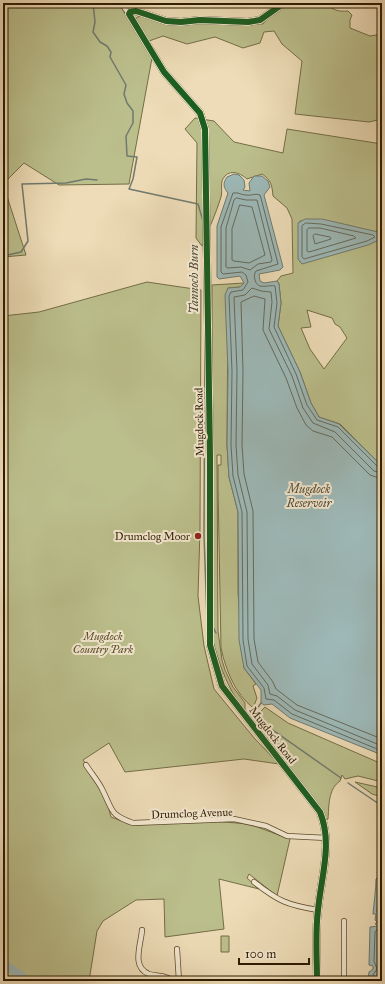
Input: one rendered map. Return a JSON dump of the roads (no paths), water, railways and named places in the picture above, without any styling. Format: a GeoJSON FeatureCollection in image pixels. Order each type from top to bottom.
{"type":"FeatureCollection","features":[{"type":"Feature","properties":{"kind":"street"},"geometry":{"type":"LineString","coordinates":[[121,3],[129,14],[132,11],[136,11],[166,20],[182,22],[200,20],[248,22],[260,20],[284,3]]}},
{"type":"Feature","properties":{"kind":"street","name":"Mugdock Road"},"geometry":{"type":"LineString","coordinates":[[129,14],[164,72],[200,113],[205,129],[210,457],[210,646],[222,686],[320,812],[326,826],[327,838],[318,910],[317,981]]}},
{"type":"Feature","properties":{"kind":"street","name":"Drumclog Avenue"},"geometry":{"type":"LineString","coordinates":[[86,765],[103,791],[108,805],[118,818],[133,823],[234,819],[266,826],[287,836],[327,838]]}},
{"type":"Feature","properties":{"kind":"street"},"geometry":{"type":"LineString","coordinates":[[254,882],[264,892],[295,907],[318,910]]}},
{"type":"Feature","properties":{"kind":"street"},"geometry":{"type":"LineString","coordinates":[[344,921],[344,981]]}},
{"type":"Feature","properties":{"kind":"street"},"geometry":{"type":"LineString","coordinates":[[142,930],[137,961],[142,970],[150,974],[161,975],[168,978],[168,981]]}},
{"type":"Feature","properties":{"kind":"street"},"geometry":{"type":"LineString","coordinates":[[177,949],[179,981]]}},
{"type":"Feature","properties":{"kind":"water","name":"Mugdock Reservoir"},"geometry":{"type":"Polygon","coordinates":[[[234,174],[239,175],[244,180],[245,187],[243,190],[250,191],[249,183],[254,176],[262,176],[268,181],[270,187],[264,195],[283,267],[280,270],[259,274],[260,281],[264,283],[277,281],[279,284],[281,303],[278,326],[300,372],[311,403],[319,417],[339,424],[382,466],[382,755],[290,718],[272,704],[264,705],[261,703],[261,690],[244,668],[239,640],[238,512],[229,477],[227,445],[228,371],[225,295],[228,288],[240,287],[244,283],[240,276],[219,279],[217,277],[217,226],[228,193],[224,182],[227,177],[234,174]]]}},
{"type":"Feature","properties":{"kind":"water"},"geometry":{"type":"Polygon","coordinates":[[[305,219],[322,219],[378,232],[381,236],[377,241],[368,245],[302,264],[298,259],[298,223],[305,219]]]}},
{"type":"Feature","properties":{"kind":"water"},"geometry":{"type":"Polygon","coordinates":[[[382,869],[382,981],[368,981],[369,972],[373,969],[373,966],[369,965],[370,927],[379,926],[375,924],[377,922],[375,920],[376,914],[373,914],[376,879],[379,876],[377,872],[382,869]]]}},
{"type":"Feature","properties":{"kind":"waterway","name":"Tannoch Burn"},"geometry":{"type":"LineString","coordinates":[[93,3],[95,22],[93,32],[100,42],[107,46],[111,52],[110,57],[126,85],[124,94],[127,103],[133,111],[133,123],[126,136],[127,156],[137,157],[133,179],[129,189],[198,204],[203,221],[205,307]]}},
{"type":"Feature","properties":{"kind":"waterway"},"geometry":{"type":"LineString","coordinates":[[3,256],[21,252],[28,241],[22,184],[66,183],[86,179],[97,180]]}},
{"type":"Feature","properties":{"kind":"waterway","name":"Tannoch Burn"},"geometry":{"type":"LineString","coordinates":[[205,317],[204,535],[207,619]]}},
{"type":"Feature","properties":{"kind":"waterway","name":"Tannoch Burn"},"geometry":{"type":"LineString","coordinates":[[213,627],[216,633]]}},
{"type":"Feature","properties":{"kind":"waterway"},"geometry":{"type":"LineString","coordinates":[[252,716],[261,703]]}},
{"type":"Feature","properties":{"kind":"waterway","name":"Tannoch Burn"},"geometry":{"type":"LineString","coordinates":[[250,714],[341,778]]}},
{"type":"Feature","properties":{"kind":"waterway","name":"Tannoch Burn"},"geometry":{"type":"LineString","coordinates":[[348,783],[382,806]]}},
{"type":"Feature","properties":{"kind":"waterway"},"geometry":{"type":"LineString","coordinates":[[3,964],[21,975],[25,981]]}},
{"type":"Feature","properties":{"kind":"place","name":"Drumclog Moor"},"geometry":{"type":"Point","coordinates":[198,536]}},
{"type":"Feature","properties":{"kind":"park label","name":"Mugdock Country Park"},"geometry":{"type":"Point","coordinates":[103,642]}}]}
